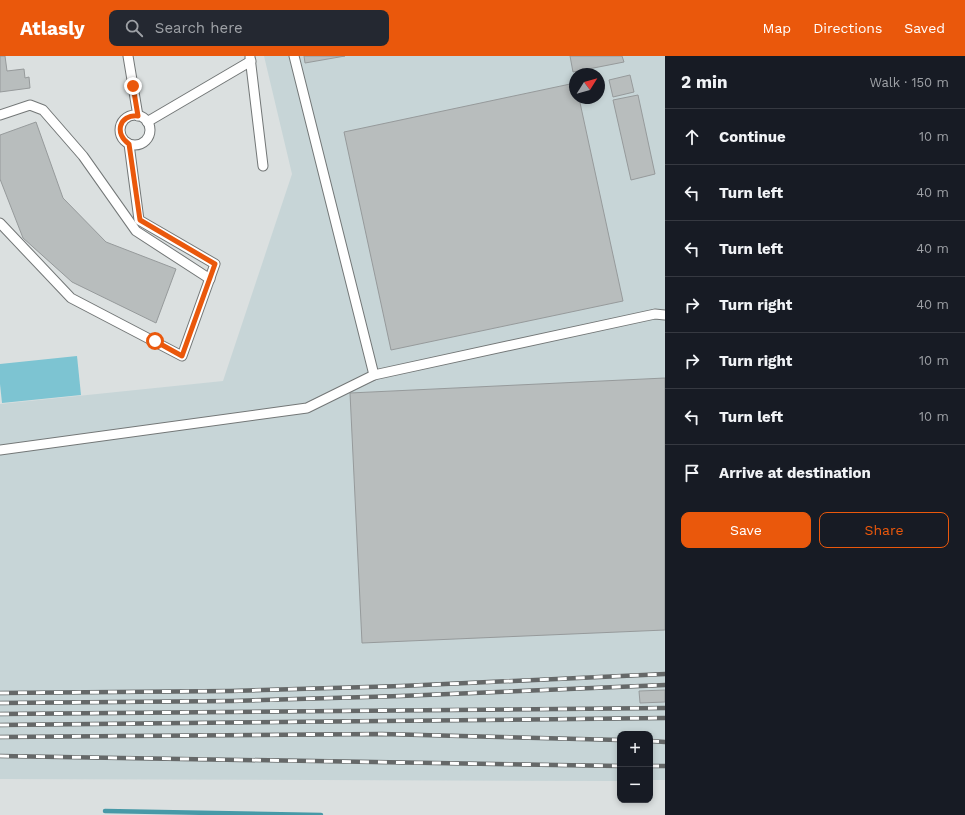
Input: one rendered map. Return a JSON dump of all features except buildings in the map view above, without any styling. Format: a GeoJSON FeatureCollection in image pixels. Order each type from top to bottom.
{"type":"FeatureCollection","features":[{"type":"Feature","properties":{"kind":"lane"},"geometry":{"type":"LineString","coordinates":[[128,56],[138,116]]}},
{"type":"Feature","properties":{"kind":"lane"},"geometry":{"type":"LineString","coordinates":[[294,56],[374,375]]}},
{"type":"Feature","properties":{"kind":"lane"},"geometry":{"type":"LineString","coordinates":[[147,122],[250,59],[263,166]]}},
{"type":"Feature","properties":{"kind":"lane"},"geometry":{"type":"LineString","coordinates":[[0,115],[30,106],[43,110],[83,156],[136,232],[210,279]]}},
{"type":"Feature","properties":{"kind":"lane"},"geometry":{"type":"LineString","coordinates":[[128,116],[138,116],[147,122],[150,131],[147,140],[139,145],[129,144],[122,138],[120,128],[128,116]]}},
{"type":"Feature","properties":{"kind":"lane"},"geometry":{"type":"LineString","coordinates":[[0,223],[71,298],[182,356],[215,264],[140,220],[129,144]]}},
{"type":"Feature","properties":{"kind":"lane"},"geometry":{"type":"LineString","coordinates":[[0,450],[307,408],[374,375],[655,314],[665,315]]}},
{"type":"Feature","properties":{"kind":"shaded area"},"geometry":{"type":"Polygon","coordinates":[[[264,56],[665,56],[665,780],[653,780],[653,731],[617,731],[617,781],[0,779],[0,404],[223,381],[292,174],[264,56]]]}},
{"type":"Feature","properties":{"kind":"shaded area"},"geometry":{"type":"Polygon","coordinates":[[[77,356],[81,395],[2,403],[0,364],[77,356]]]}},
{"type":"Feature","properties":{"kind":"waterway"},"geometry":{"type":"LineString","coordinates":[[105,811],[321,815]]}},
{"type":"Feature","properties":{"kind":"railway"},"geometry":{"type":"LineString","coordinates":[[0,693],[231,691],[402,686],[665,674]]}},
{"type":"Feature","properties":{"kind":"railway"},"geometry":{"type":"LineString","coordinates":[[0,703],[232,701],[401,696],[665,685]]}},
{"type":"Feature","properties":{"kind":"railway"},"geometry":{"type":"LineString","coordinates":[[0,714],[665,708]]}},
{"type":"Feature","properties":{"kind":"railway"},"geometry":{"type":"LineString","coordinates":[[0,725],[665,718]]}},
{"type":"Feature","properties":{"kind":"railway"},"geometry":{"type":"LineString","coordinates":[[0,737],[382,734],[617,740]]}},
{"type":"Feature","properties":{"kind":"railway"},"geometry":{"type":"LineString","coordinates":[[653,741],[665,742]]}},
{"type":"Feature","properties":{"kind":"railway"},"geometry":{"type":"LineString","coordinates":[[0,756],[617,766]]}},
{"type":"Feature","properties":{"kind":"railway"},"geometry":{"type":"LineString","coordinates":[[653,766],[665,766]]}},
{"type":"Feature","properties":{"kind":"route"},"geometry":{"type":"LineString","coordinates":[[133,86],[138,116],[128,116],[120,128],[120,133],[125,142],[129,144],[140,220],[215,264],[182,356],[155,341]]}}]}
